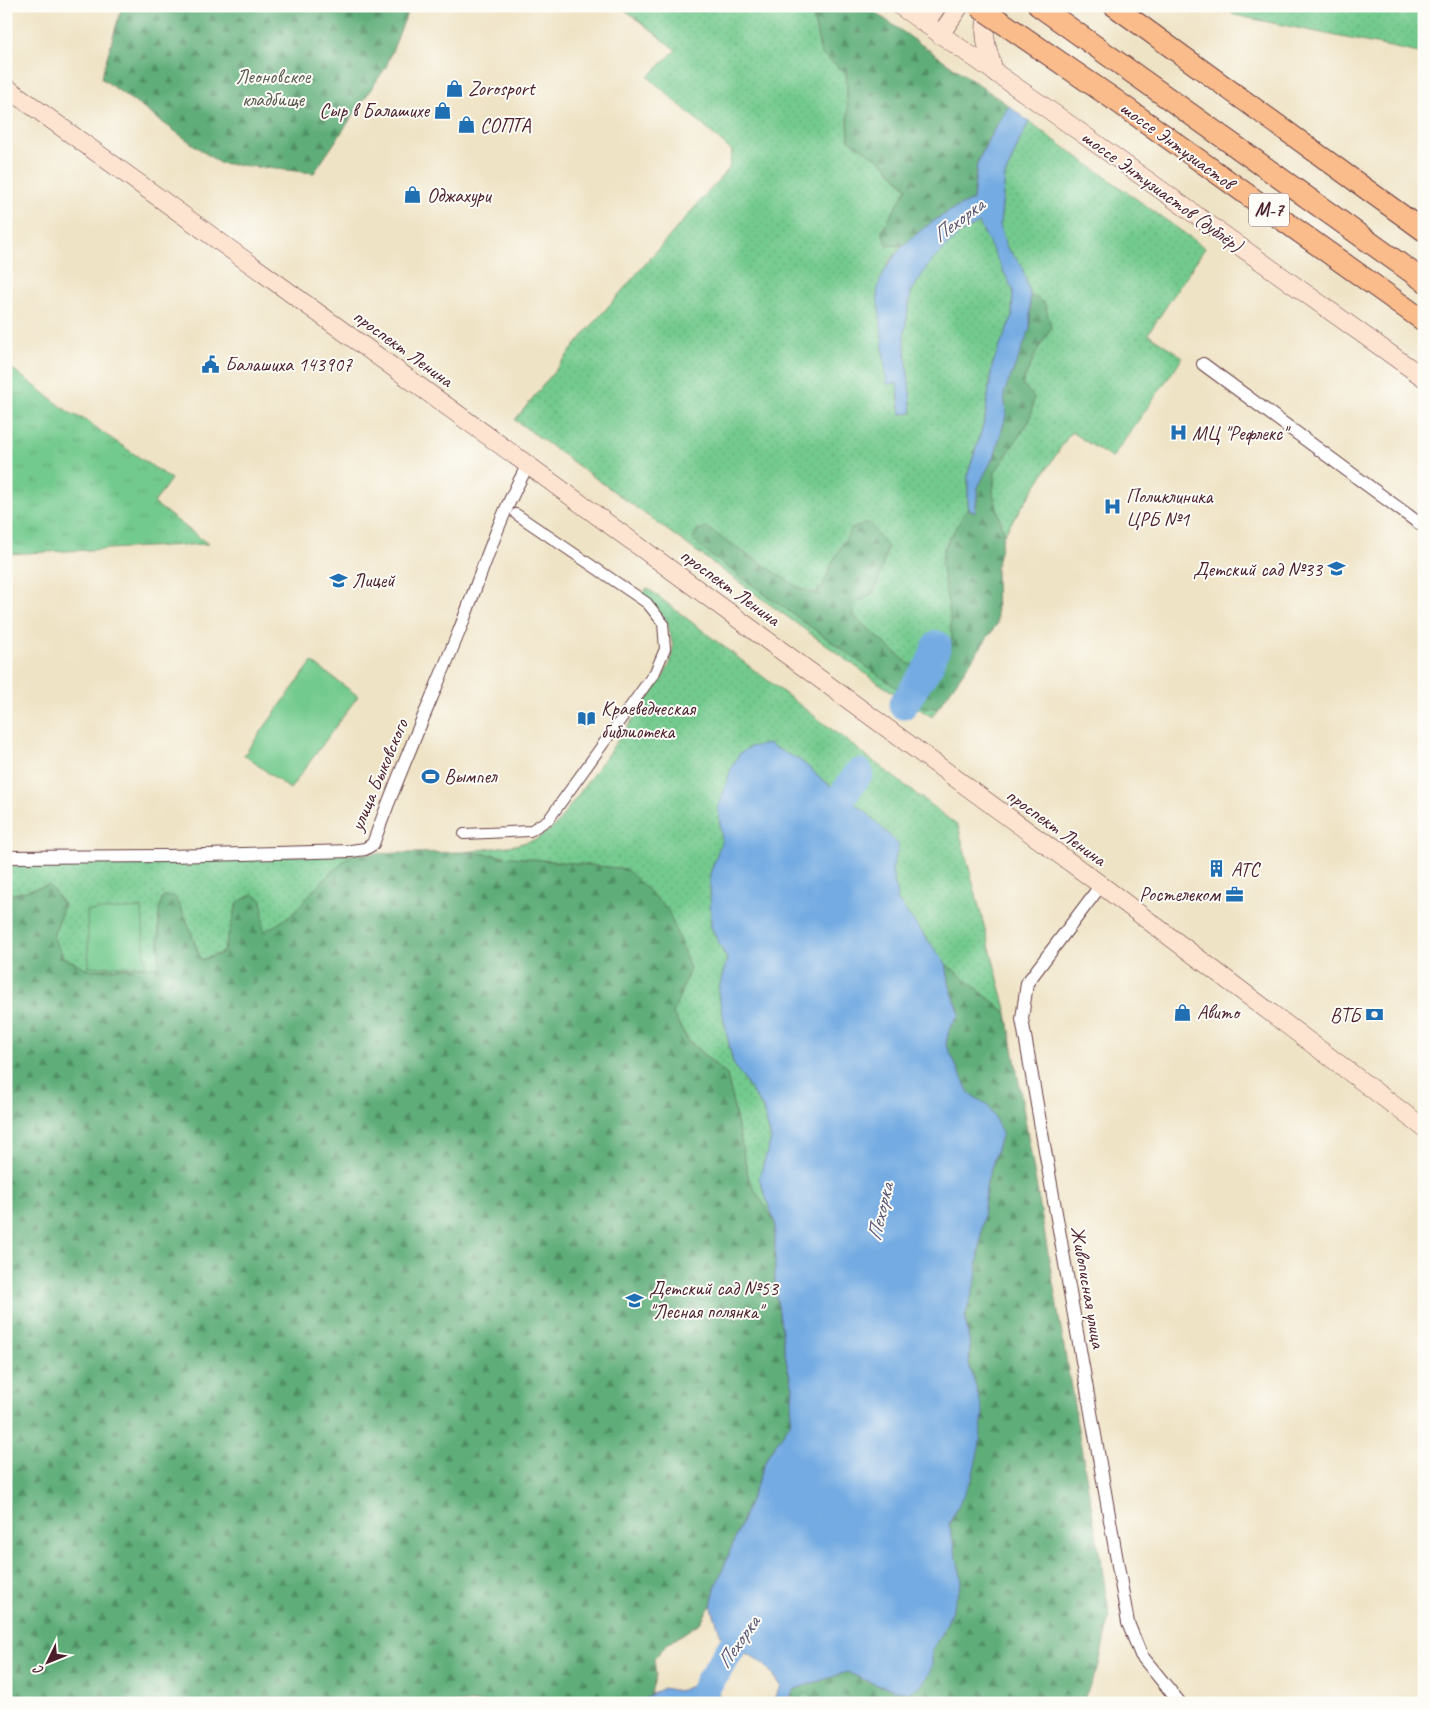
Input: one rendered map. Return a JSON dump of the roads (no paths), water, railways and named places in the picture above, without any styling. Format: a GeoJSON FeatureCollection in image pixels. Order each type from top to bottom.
{"type":"FeatureCollection","features":[{"type":"Feature","properties":{"kind":"highway","name":"шоссе Энтузиастов"},"geometry":{"type":"LineString","coordinates":[[978,6],[1115,100],[1424,321]]}},
{"type":"Feature","properties":{"kind":"highway","name":"шоссе Энтузиастов"},"geometry":{"type":"LineString","coordinates":[[1038,6],[1424,281]]}},
{"type":"Feature","properties":{"kind":"main road","name":"шоссе Энтузиастов (дублёр)"},"geometry":{"type":"LineString","coordinates":[[900,6],[1052,112],[1424,378]]}},
{"type":"Feature","properties":{"kind":"main road"},"geometry":{"type":"LineString","coordinates":[[925,24],[937,6]]}},
{"type":"Feature","properties":{"kind":"main road"},"geometry":{"type":"LineString","coordinates":[[940,35],[960,6]]}},
{"type":"Feature","properties":{"kind":"main road"},"geometry":{"type":"LineString","coordinates":[[990,6],[986,16],[984,37],[995,74]]}},
{"type":"Feature","properties":{"kind":"main road"},"geometry":{"type":"LineString","coordinates":[[1116,8],[1424,230]]}},
{"type":"Feature","properties":{"kind":"main road","name":"проспект Ленина"},"geometry":{"type":"LineString","coordinates":[[6,87],[528,465],[1101,885],[1424,1128]]}},
{"type":"Feature","properties":{"kind":"street"},"geometry":{"type":"LineString","coordinates":[[1203,364],[1424,527]]}},
{"type":"Feature","properties":{"kind":"street","name":"улица Быковского"},"geometry":{"type":"LineString","coordinates":[[6,857],[169,856],[351,851],[365,849],[373,844],[460,630],[509,502],[528,465]]}},
{"type":"Feature","properties":{"kind":"street"},"geometry":{"type":"LineString","coordinates":[[464,834],[530,831],[548,819],[655,672],[665,649],[663,623],[647,603],[516,514]]}},
{"type":"Feature","properties":{"kind":"street","name":"Живописная улица"},"geometry":{"type":"LineString","coordinates":[[1101,885],[1027,983],[1022,1019],[1128,1623],[1141,1654],[1180,1703]]}},
{"type":"Feature","properties":{"kind":"water"},"geometry":{"type":"Polygon","coordinates":[[[1009,106],[1029,122],[1005,176],[1000,225],[1006,247],[1022,266],[1030,295],[1030,329],[1004,393],[1006,415],[995,454],[978,487],[975,513],[968,508],[968,474],[985,419],[992,366],[1012,317],[1013,290],[979,223],[959,234],[929,264],[911,292],[904,336],[912,413],[901,414],[897,383],[887,384],[877,291],[883,273],[903,247],[944,214],[973,200],[977,164],[989,138],[1009,106]]]}},
{"type":"Feature","properties":{"kind":"water"},"geometry":{"type":"Polygon","coordinates":[[[768,744],[801,761],[842,796],[864,810],[899,845],[892,870],[898,901],[946,964],[950,987],[960,1014],[949,1029],[946,1044],[969,1093],[989,1107],[1002,1133],[987,1181],[976,1279],[965,1317],[970,1347],[969,1364],[983,1412],[979,1448],[972,1478],[949,1524],[962,1581],[947,1623],[932,1650],[932,1667],[923,1684],[907,1693],[877,1685],[847,1672],[795,1689],[785,1703],[781,1703],[774,1698],[781,1686],[770,1671],[756,1659],[745,1653],[741,1655],[730,1670],[712,1657],[723,1642],[711,1605],[715,1589],[768,1455],[790,1424],[793,1387],[787,1365],[775,1286],[775,1223],[759,1178],[771,1139],[763,1108],[733,1063],[718,992],[727,959],[711,927],[710,874],[722,840],[718,809],[731,769],[739,754],[750,747],[768,744]]]}},
{"type":"Feature","properties":{"kind":"water"},"geometry":{"type":"Polygon","coordinates":[[[709,1663],[726,1676],[719,1693],[720,1703],[636,1703],[663,1688],[679,1691],[695,1684],[709,1663]]]}},
{"type":"Feature","properties":{"kind":"waterway","name":"Пехорка"},"geometry":{"type":"LineString","coordinates":[[903,705],[930,664],[937,645]]}},
{"type":"Feature","properties":{"kind":"waterway","name":"Пехорка"},"geometry":{"type":"LineString","coordinates":[[824,829],[828,815],[859,773]]}},
{"type":"Feature","properties":{"kind":"waterway","name":"Пехорка"},"geometry":{"type":"LineString","coordinates":[[698,1703],[709,1682],[743,1630]]}},
{"type":"Feature","properties":{"kind":"place","name":"Zorosport"},"geometry":{"type":"Point","coordinates":[454,88]}},
{"type":"Feature","properties":{"kind":"place","name":"Сыр в Балашихе"},"geometry":{"type":"Point","coordinates":[443,110]}},
{"type":"Feature","properties":{"kind":"place","name":"СОПТА"},"geometry":{"type":"Point","coordinates":[466,125]}},
{"type":"Feature","properties":{"kind":"place","name":"Оджахури"},"geometry":{"type":"Point","coordinates":[413,195]}},
{"type":"Feature","properties":{"kind":"place","name":"Балашиха 143907"},"geometry":{"type":"Point","coordinates":[211,364]}},
{"type":"Feature","properties":{"kind":"place","name":"МЦ \"Рефлекс\""},"geometry":{"type":"Point","coordinates":[1178,433]}},
{"type":"Feature","properties":{"kind":"place","name":"Поликлиника ЦРБ №1"},"geometry":{"type":"Point","coordinates":[1112,507]}},
{"type":"Feature","properties":{"kind":"place","name":"Детский сад №33"},"geometry":{"type":"Point","coordinates":[1336,569]}},
{"type":"Feature","properties":{"kind":"place","name":"Лицей"},"geometry":{"type":"Point","coordinates":[338,580]}},
{"type":"Feature","properties":{"kind":"place","name":"Краеведческая библиотека"},"geometry":{"type":"Point","coordinates":[587,719]}},
{"type":"Feature","properties":{"kind":"place","name":"Вымпел"},"geometry":{"type":"Point","coordinates":[430,776]}},
{"type":"Feature","properties":{"kind":"place","name":"АТС"},"geometry":{"type":"Point","coordinates":[1217,869]}},
{"type":"Feature","properties":{"kind":"place","name":"Ростелеком"},"geometry":{"type":"Point","coordinates":[1234,894]}},
{"type":"Feature","properties":{"kind":"place","name":"Авито"},"geometry":{"type":"Point","coordinates":[1183,1012]}},
{"type":"Feature","properties":{"kind":"place","name":"ВТБ"},"geometry":{"type":"Point","coordinates":[1374,1015]}},
{"type":"Feature","properties":{"kind":"place","name":"Детский сад №53 \"Лесная полянка\""},"geometry":{"type":"Point","coordinates":[635,1300]}},
{"type":"Feature","properties":{"kind":"park label","name":"Леоновское кладбище"},"geometry":{"type":"Point","coordinates":[273,88]}}]}
